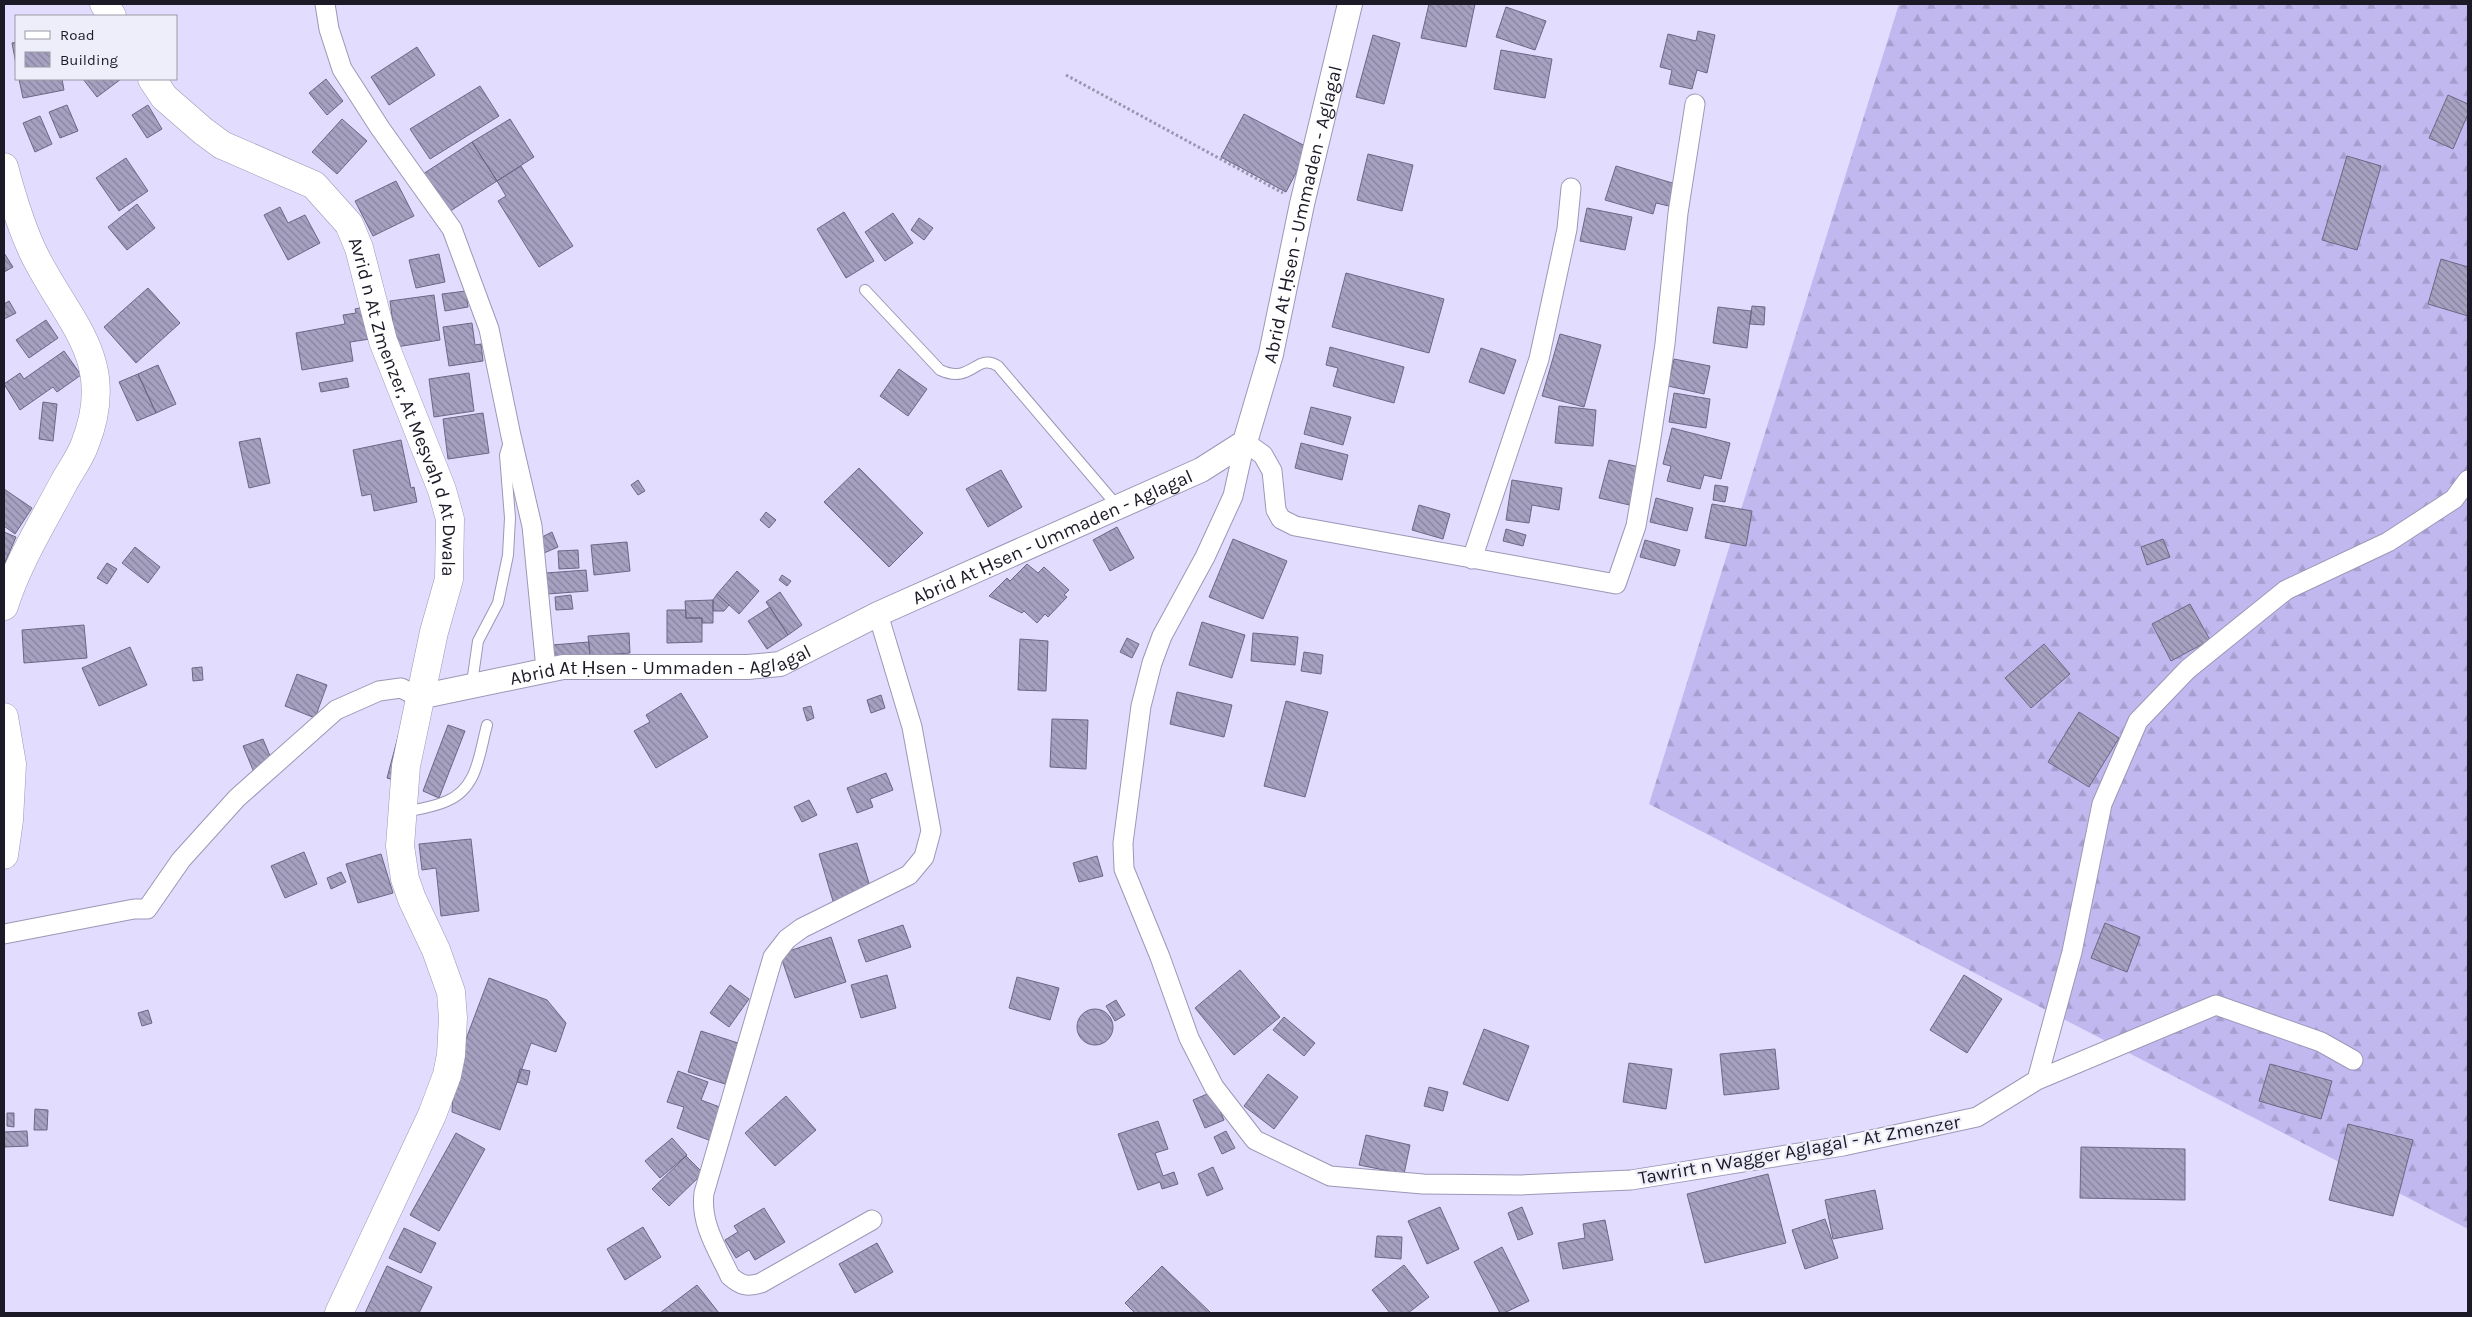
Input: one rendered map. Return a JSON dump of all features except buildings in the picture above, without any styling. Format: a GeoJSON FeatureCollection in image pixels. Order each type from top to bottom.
{"type":"FeatureCollection","features":[{"type":"Feature","properties":{"kind":"main road"},"geometry":{"type":"LineString","coordinates":[[104,4],[111,15]]}},
{"type":"Feature","properties":{"kind":"main road","name":"Avrid n At Zmenzer, At Meṣvaḥ d At Dwala"},"geometry":{"type":"LineString","coordinates":[[153,80],[164,97],[222,145],[314,185],[349,224],[359,248],[383,341],[442,490],[450,518],[449,579],[419,697],[406,766],[400,846],[405,879],[451,992],[453,1018],[451,1055],[448,1075],[432,1115],[339,1313]]}},
{"type":"Feature","properties":{"kind":"main road"},"geometry":{"type":"LineString","coordinates":[[4,167],[11,196],[35,256],[87,345],[96,380],[97,395],[85,444],[14,575],[4,606]]}},
{"type":"Feature","properties":{"kind":"main road"},"geometry":{"type":"LineString","coordinates":[[4,717],[12,764],[9,820],[4,855]]}},
{"type":"Feature","properties":{"kind":"street"},"geometry":{"type":"LineString","coordinates":[[325,4],[329,29],[342,69],[380,128],[452,229],[489,329],[532,526],[546,669]]}},
{"type":"Feature","properties":{"kind":"street","name":"Abrid At Ḥsen - Ummaden - Aglagal"},"geometry":{"type":"LineString","coordinates":[[419,697],[546,669],[622,666],[748,667],[780,664],[878,614],[1201,470],[1245,442],[1271,354],[1302,204],[1350,4]]}},
{"type":"Feature","properties":{"kind":"street"},"geometry":{"type":"LineString","coordinates":[[1245,442],[1263,455],[1272,472],[1276,510],[1282,520],[1295,526],[1616,584],[1636,526],[1665,344],[1678,213],[1695,104]]}},
{"type":"Feature","properties":{"kind":"street"},"geometry":{"type":"LineString","coordinates":[[1472,559],[1539,359],[1567,229],[1571,188]]}},
{"type":"Feature","properties":{"kind":"street","name":"Tawrirt n Wagger Aglagal - At Zmenzer"},"geometry":{"type":"LineString","coordinates":[[1245,442],[1233,496],[1205,557],[1162,636],[1152,663],[1139,716],[1123,843],[1124,869],[1160,957],[1189,1038],[1214,1087],[1255,1140],[1330,1176],[1453,1184],[1521,1185],[1631,1180],[1844,1146],[1977,1118],[2037,1080],[2216,1005],[2322,1042],[2353,1060]]}},
{"type":"Feature","properties":{"kind":"street"},"geometry":{"type":"LineString","coordinates":[[2037,1080],[2072,952],[2102,804],[2138,722],[2188,669],[2286,590],[2388,542],[2454,499],[2468,480]]}},
{"type":"Feature","properties":{"kind":"street"},"geometry":{"type":"LineString","coordinates":[[872,1220],[761,1283],[750,1287],[737,1283],[730,1276],[705,1224],[702,1208],[704,1193],[773,957],[787,939],[802,928],[909,875],[924,857],[931,831],[912,727],[878,614]]}},
{"type":"Feature","properties":{"kind":"street"},"geometry":{"type":"LineString","coordinates":[[4,934],[115,912],[147,909],[181,860],[237,798],[336,710],[387,690],[401,688],[419,697]]}},
{"type":"Feature","properties":{"kind":"lane"},"geometry":{"type":"LineString","coordinates":[[865,290],[940,370],[963,375],[982,363],[990,362],[998,366],[1119,508]]}},
{"type":"Feature","properties":{"kind":"lane"},"geometry":{"type":"LineString","coordinates":[[476,685],[473,676],[478,641],[498,603],[508,555],[510,518],[505,455],[511,436]]}},
{"type":"Feature","properties":{"kind":"lane"},"geometry":{"type":"LineString","coordinates":[[401,814],[447,801],[465,790],[472,781],[487,725]]}},
{"type":"Feature","properties":{"kind":"path"},"geometry":{"type":"LineString","coordinates":[[1066,75],[1302,204]]}},
{"type":"Feature","properties":{"kind":"green space"},"geometry":{"type":"Polygon","coordinates":[[[1899,4],[2468,4],[2468,1229],[1649,804],[1899,4]]]}}]}
